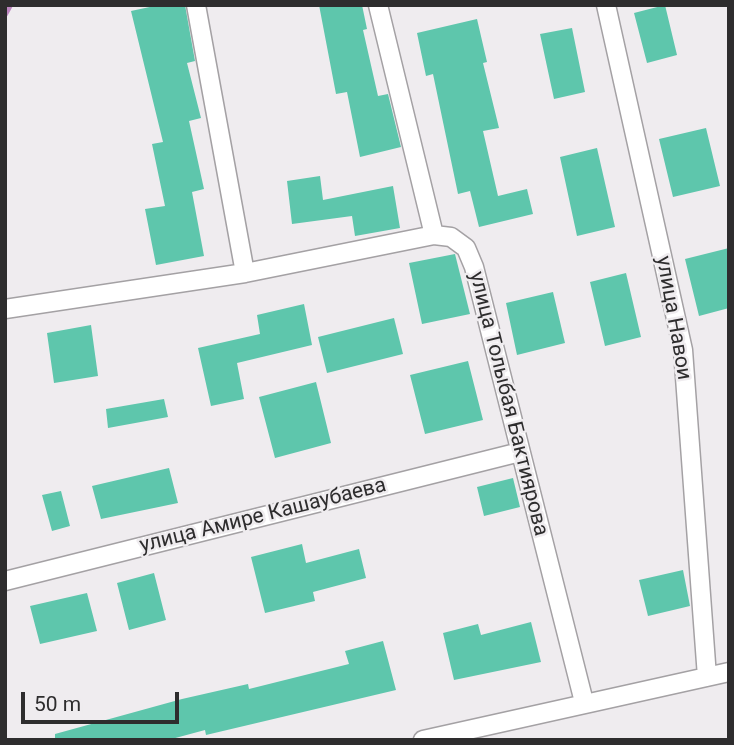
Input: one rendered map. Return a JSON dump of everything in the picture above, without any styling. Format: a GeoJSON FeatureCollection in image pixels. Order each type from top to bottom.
{"type":"FeatureCollection","features":[{"type":"Feature","properties":{"kind":"street"},"geometry":{"type":"LineString","coordinates":[[196,5],[245,273]]}},
{"type":"Feature","properties":{"kind":"street"},"geometry":{"type":"LineString","coordinates":[[5,309],[245,273],[434,235],[378,5]]}},
{"type":"Feature","properties":{"kind":"street","name":"улица Навои"},"geometry":{"type":"LineString","coordinates":[[607,5],[683,350],[707,677]]}},
{"type":"Feature","properties":{"kind":"street","name":"улица Толыбая Бактиярова"},"geometry":{"type":"LineString","coordinates":[[434,235],[451,237],[466,248],[474,267],[584,702]]}},
{"type":"Feature","properties":{"kind":"street","name":"улица Амире Кашаубаева"},"geometry":{"type":"LineString","coordinates":[[5,581],[520,452]]}},
{"type":"Feature","properties":{"kind":"street"},"geometry":{"type":"LineString","coordinates":[[423,740],[584,702],[729,672]]}},
{"type":"Feature","properties":{"kind":"building"},"geometry":{"type":"Polygon","coordinates":[[[159,5],[185,5],[195,61],[187,63],[201,118],[189,121],[204,189],[192,192],[204,256],[156,265],[145,209],[165,206],[152,144],[163,142],[131,11],[159,5]]]}},
{"type":"Feature","properties":{"kind":"building"},"geometry":{"type":"Polygon","coordinates":[[[319,5],[362,5],[367,29],[363,30],[378,96],[388,94],[401,147],[360,157],[347,92],[336,94],[319,5]]]}},
{"type":"Feature","properties":{"kind":"building"},"geometry":{"type":"Polygon","coordinates":[[[665,5],[677,55],[647,63],[634,13],[665,5]]]}},
{"type":"Feature","properties":{"kind":"building"},"geometry":{"type":"Polygon","coordinates":[[[477,19],[487,62],[483,63],[499,128],[483,131],[498,196],[527,189],[533,214],[479,227],[470,191],[458,194],[433,74],[426,76],[417,33],[477,19]]]}},
{"type":"Feature","properties":{"kind":"building"},"geometry":{"type":"Polygon","coordinates":[[[572,28],[585,92],[554,99],[540,34],[572,28]]]}},
{"type":"Feature","properties":{"kind":"building"},"geometry":{"type":"Polygon","coordinates":[[[706,128],[720,186],[673,197],[659,139],[706,128]]]}},
{"type":"Feature","properties":{"kind":"building"},"geometry":{"type":"Polygon","coordinates":[[[597,148],[615,227],[577,236],[560,157],[597,148]]]}},
{"type":"Feature","properties":{"kind":"building"},"geometry":{"type":"Polygon","coordinates":[[[320,176],[323,200],[393,186],[400,228],[355,236],[352,216],[292,224],[287,181],[320,176]]]}},
{"type":"Feature","properties":{"kind":"building"},"geometry":{"type":"Polygon","coordinates":[[[729,248],[729,308],[699,316],[685,259],[729,248]]]}},
{"type":"Feature","properties":{"kind":"building"},"geometry":{"type":"Polygon","coordinates":[[[455,254],[470,314],[422,324],[409,263],[455,254]]]}},
{"type":"Feature","properties":{"kind":"building"},"geometry":{"type":"Polygon","coordinates":[[[626,273],[641,337],[605,346],[590,282],[626,273]]]}},
{"type":"Feature","properties":{"kind":"building"},"geometry":{"type":"Polygon","coordinates":[[[553,292],[565,343],[517,355],[506,303],[553,292]]]}},
{"type":"Feature","properties":{"kind":"building"},"geometry":{"type":"Polygon","coordinates":[[[304,304],[312,345],[237,363],[244,399],[211,406],[198,348],[260,334],[257,315],[304,304]]]}},
{"type":"Feature","properties":{"kind":"building"},"geometry":{"type":"Polygon","coordinates":[[[394,318],[403,354],[327,373],[318,337],[394,318]]]}},
{"type":"Feature","properties":{"kind":"building"},"geometry":{"type":"Polygon","coordinates":[[[91,325],[98,376],[54,383],[47,333],[91,325]]]}},
{"type":"Feature","properties":{"kind":"building"},"geometry":{"type":"Polygon","coordinates":[[[468,361],[483,420],[425,434],[410,375],[468,361]]]}},
{"type":"Feature","properties":{"kind":"building"},"geometry":{"type":"Polygon","coordinates":[[[316,382],[331,443],[275,458],[259,397],[316,382]]]}},
{"type":"Feature","properties":{"kind":"building"},"geometry":{"type":"Polygon","coordinates":[[[164,399],[168,417],[108,428],[106,409],[164,399]]]}},
{"type":"Feature","properties":{"kind":"building"},"geometry":{"type":"Polygon","coordinates":[[[169,468],[178,503],[101,519],[92,486],[169,468]]]}},
{"type":"Feature","properties":{"kind":"building"},"geometry":{"type":"Polygon","coordinates":[[[513,478],[520,507],[484,516],[477,487],[513,478]]]}},
{"type":"Feature","properties":{"kind":"building"},"geometry":{"type":"Polygon","coordinates":[[[61,491],[70,526],[52,531],[42,495],[61,491]]]}},
{"type":"Feature","properties":{"kind":"building"},"geometry":{"type":"Polygon","coordinates":[[[302,544],[306,563],[359,549],[366,578],[313,592],[315,601],[265,613],[251,557],[302,544]]]}},
{"type":"Feature","properties":{"kind":"building"},"geometry":{"type":"Polygon","coordinates":[[[683,570],[690,606],[648,616],[639,580],[683,570]]]}},
{"type":"Feature","properties":{"kind":"building"},"geometry":{"type":"Polygon","coordinates":[[[154,573],[166,620],[129,630],[117,583],[154,573]]]}},
{"type":"Feature","properties":{"kind":"building"},"geometry":{"type":"Polygon","coordinates":[[[87,593],[97,631],[40,644],[30,606],[87,593]]]}},
{"type":"Feature","properties":{"kind":"building"},"geometry":{"type":"Polygon","coordinates":[[[531,622],[541,662],[454,680],[443,633],[478,624],[481,635],[531,622]]]}},
{"type":"Feature","properties":{"kind":"building"},"geometry":{"type":"Polygon","coordinates":[[[383,641],[396,690],[206,735],[205,730],[168,740],[55,740],[55,734],[182,699],[248,684],[249,689],[349,664],[345,651],[383,641]]]}},
{"type":"Feature","properties":{"kind":"waterway"},"geometry":{"type":"LineString","coordinates":[[5,14],[10,5]]}}]}
